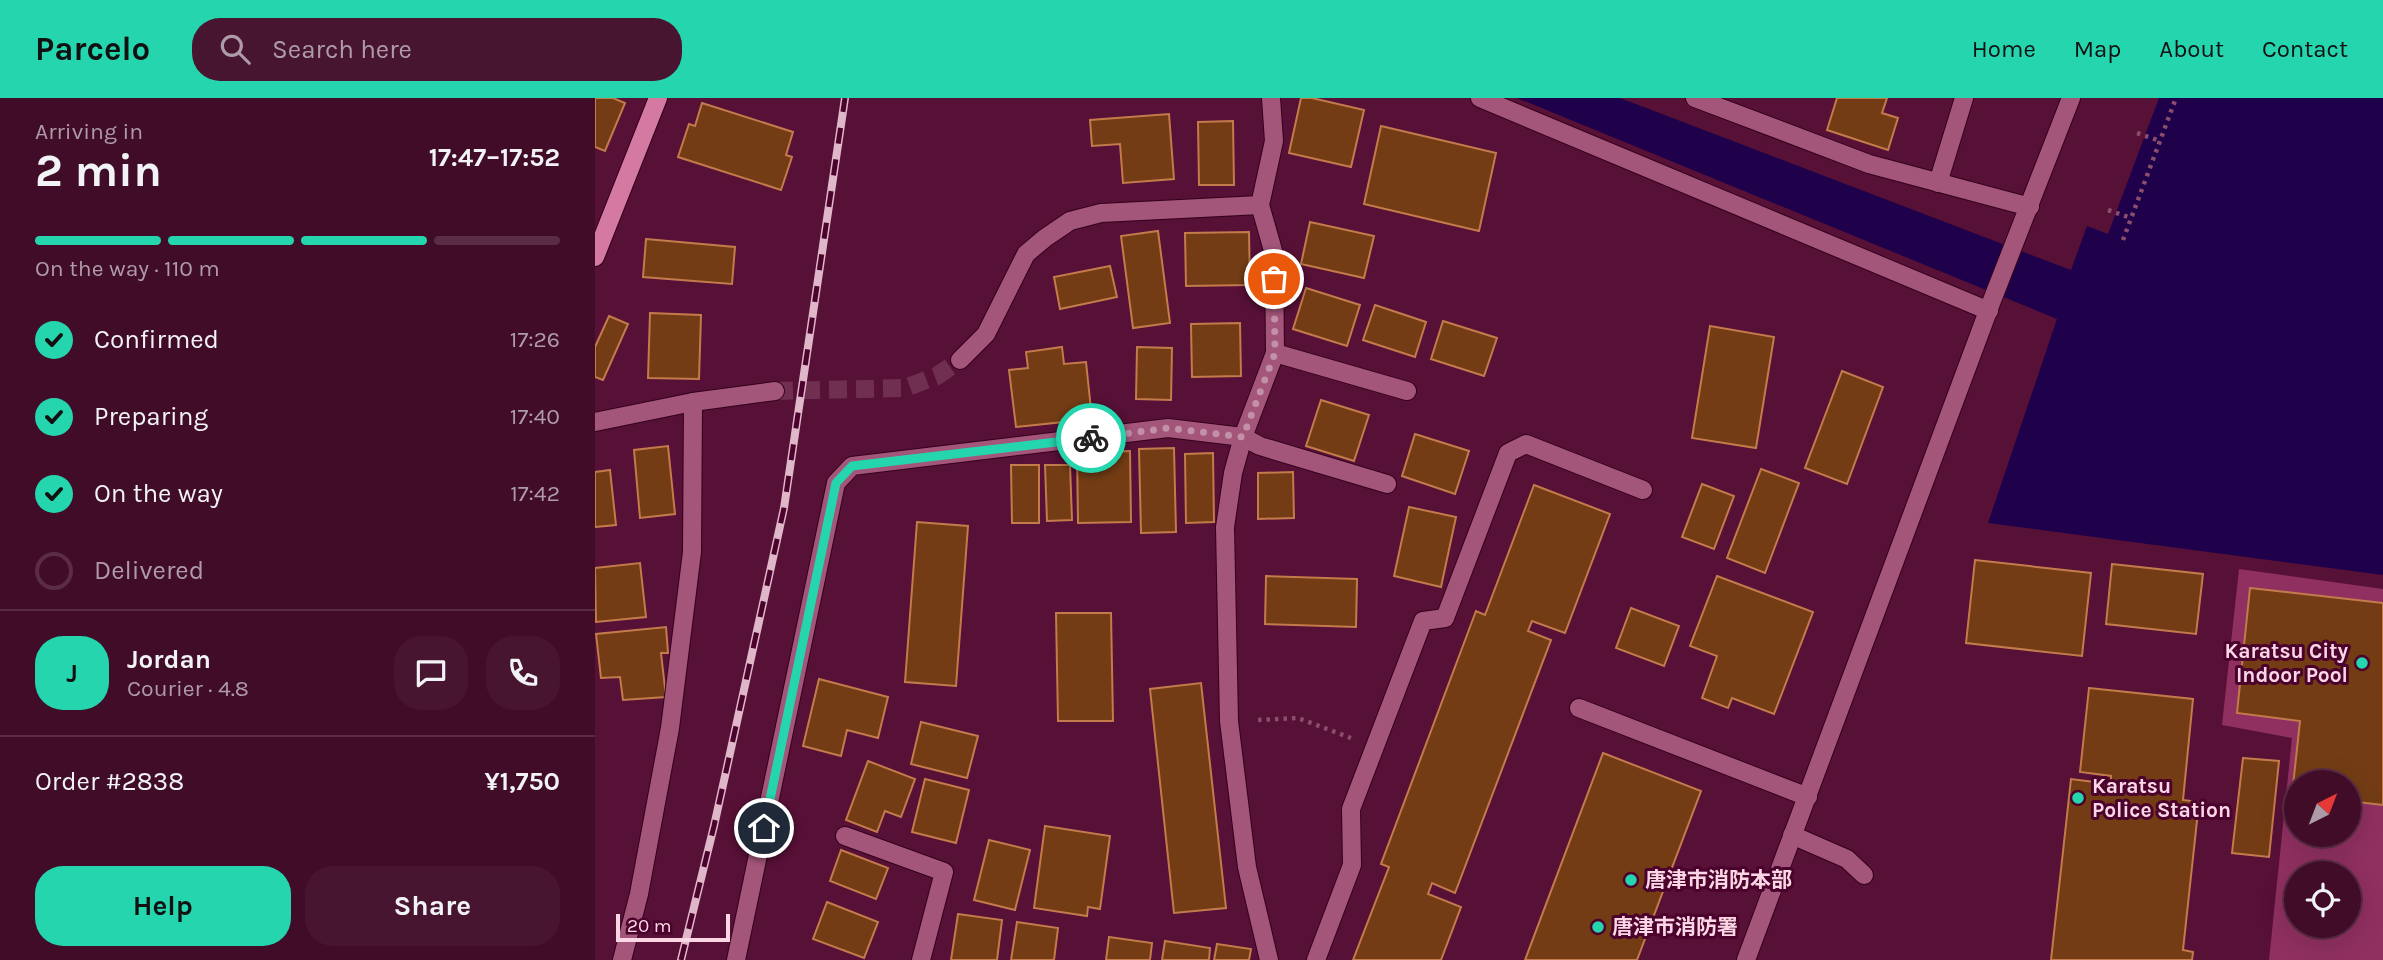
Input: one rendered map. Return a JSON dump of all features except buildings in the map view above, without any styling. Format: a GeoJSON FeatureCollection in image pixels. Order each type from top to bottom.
{"type":"FeatureCollection","features":[{"type":"Feature","properties":{"kind":"main road"},"geometry":{"type":"LineString","coordinates":[[595,257],[658,98]]}},
{"type":"Feature","properties":{"kind":"street"},"geometry":{"type":"LineString","coordinates":[[1269,960],[1247,867],[1229,721],[1225,527],[1233,472],[1243,437],[1275,353],[1274,254],[1260,205],[1274,141],[1271,98]]}},
{"type":"Feature","properties":{"kind":"street"},"geometry":{"type":"LineString","coordinates":[[1481,98],[1990,307]]}},
{"type":"Feature","properties":{"kind":"street"},"geometry":{"type":"LineString","coordinates":[[1695,98],[1869,163],[2030,207]]}},
{"type":"Feature","properties":{"kind":"street"},"geometry":{"type":"LineString","coordinates":[[1938,183],[1964,98]]}},
{"type":"Feature","properties":{"kind":"street"},"geometry":{"type":"LineString","coordinates":[[1746,960],[2071,98]]}},
{"type":"Feature","properties":{"kind":"street"},"geometry":{"type":"LineString","coordinates":[[960,360],[986,334],[1026,254],[1070,221],[1101,212],[1260,205]]}},
{"type":"Feature","properties":{"kind":"street"},"geometry":{"type":"LineString","coordinates":[[1275,353],[1407,391]]}},
{"type":"Feature","properties":{"kind":"street"},"geometry":{"type":"LineString","coordinates":[[595,422],[693,402],[775,391]]}},
{"type":"Feature","properties":{"kind":"street"},"geometry":{"type":"LineString","coordinates":[[622,960],[639,894],[674,701],[692,552],[693,402]]}},
{"type":"Feature","properties":{"kind":"street"},"geometry":{"type":"LineString","coordinates":[[736,960],[836,483],[852,466],[1168,428],[1243,437],[1260,446],[1387,484]]}},
{"type":"Feature","properties":{"kind":"street"},"geometry":{"type":"LineString","coordinates":[[1316,960],[1352,865],[1351,808],[1423,621],[1445,618],[1508,453],[1526,444],[1643,490]]}},
{"type":"Feature","properties":{"kind":"street"},"geometry":{"type":"LineString","coordinates":[[1579,708],[1808,797]]}},
{"type":"Feature","properties":{"kind":"street"},"geometry":{"type":"LineString","coordinates":[[1792,835],[1847,859],[1864,875]]}},
{"type":"Feature","properties":{"kind":"street"},"geometry":{"type":"LineString","coordinates":[[845,836],[944,872],[921,960]]}},
{"type":"Feature","properties":{"kind":"path"},"geometry":{"type":"LineString","coordinates":[[2123,240],[2176,98]]}},
{"type":"Feature","properties":{"kind":"path"},"geometry":{"type":"LineString","coordinates":[[2137,132],[2160,141]]}},
{"type":"Feature","properties":{"kind":"path"},"geometry":{"type":"LineString","coordinates":[[2108,210],[2131,219]]}},
{"type":"Feature","properties":{"kind":"path"},"geometry":{"type":"LineString","coordinates":[[1229,721],[1298,718],[1375,747]]}},
{"type":"Feature","properties":{"kind":"shaded area"},"geometry":{"type":"Polygon","coordinates":[[[1517,98],[1620,98],[2071,270],[2087,226],[2108,234],[2159,98],[2383,98],[2383,575],[1988,523],[2057,319],[1517,98]]]}},
{"type":"Feature","properties":{"kind":"shaded area"},"geometry":{"type":"Polygon","coordinates":[[[2239,569],[2383,589],[2383,960],[2269,960],[2284,815],[2284,847],[2361,847],[2361,770],[2289,770],[2292,738],[2222,725],[2239,569]]]}},
{"type":"Feature","properties":{"kind":"tunnel"},"geometry":{"type":"LineString","coordinates":[[775,391],[905,388],[937,376],[960,360]]}},
{"type":"Feature","properties":{"kind":"railway"},"geometry":{"type":"LineString","coordinates":[[681,960],[714,826],[784,508],[845,98]]}},
{"type":"Feature","properties":{"kind":"way so far"},"geometry":{"type":"LineString","coordinates":[[1091,438],[1168,428],[1243,437],[1275,353],[1274,279]]}},
{"type":"Feature","properties":{"kind":"place","name":"Karatsu City Indoor Pool"},"geometry":{"type":"Point","coordinates":[2362,663]}},
{"type":"Feature","properties":{"kind":"place","name":"Karatsu Police Station"},"geometry":{"type":"Point","coordinates":[2078,798]}},
{"type":"Feature","properties":{"kind":"place","name":"唐津市消防本部"},"geometry":{"type":"Point","coordinates":[1631,880]}},
{"type":"Feature","properties":{"kind":"place","name":"唐津市消防署"},"geometry":{"type":"Point","coordinates":[1598,927]}},
{"type":"Feature","properties":{"kind":"route"},"geometry":{"type":"LineString","coordinates":[[764,828],[836,483],[852,466],[1091,438]]}}]}
